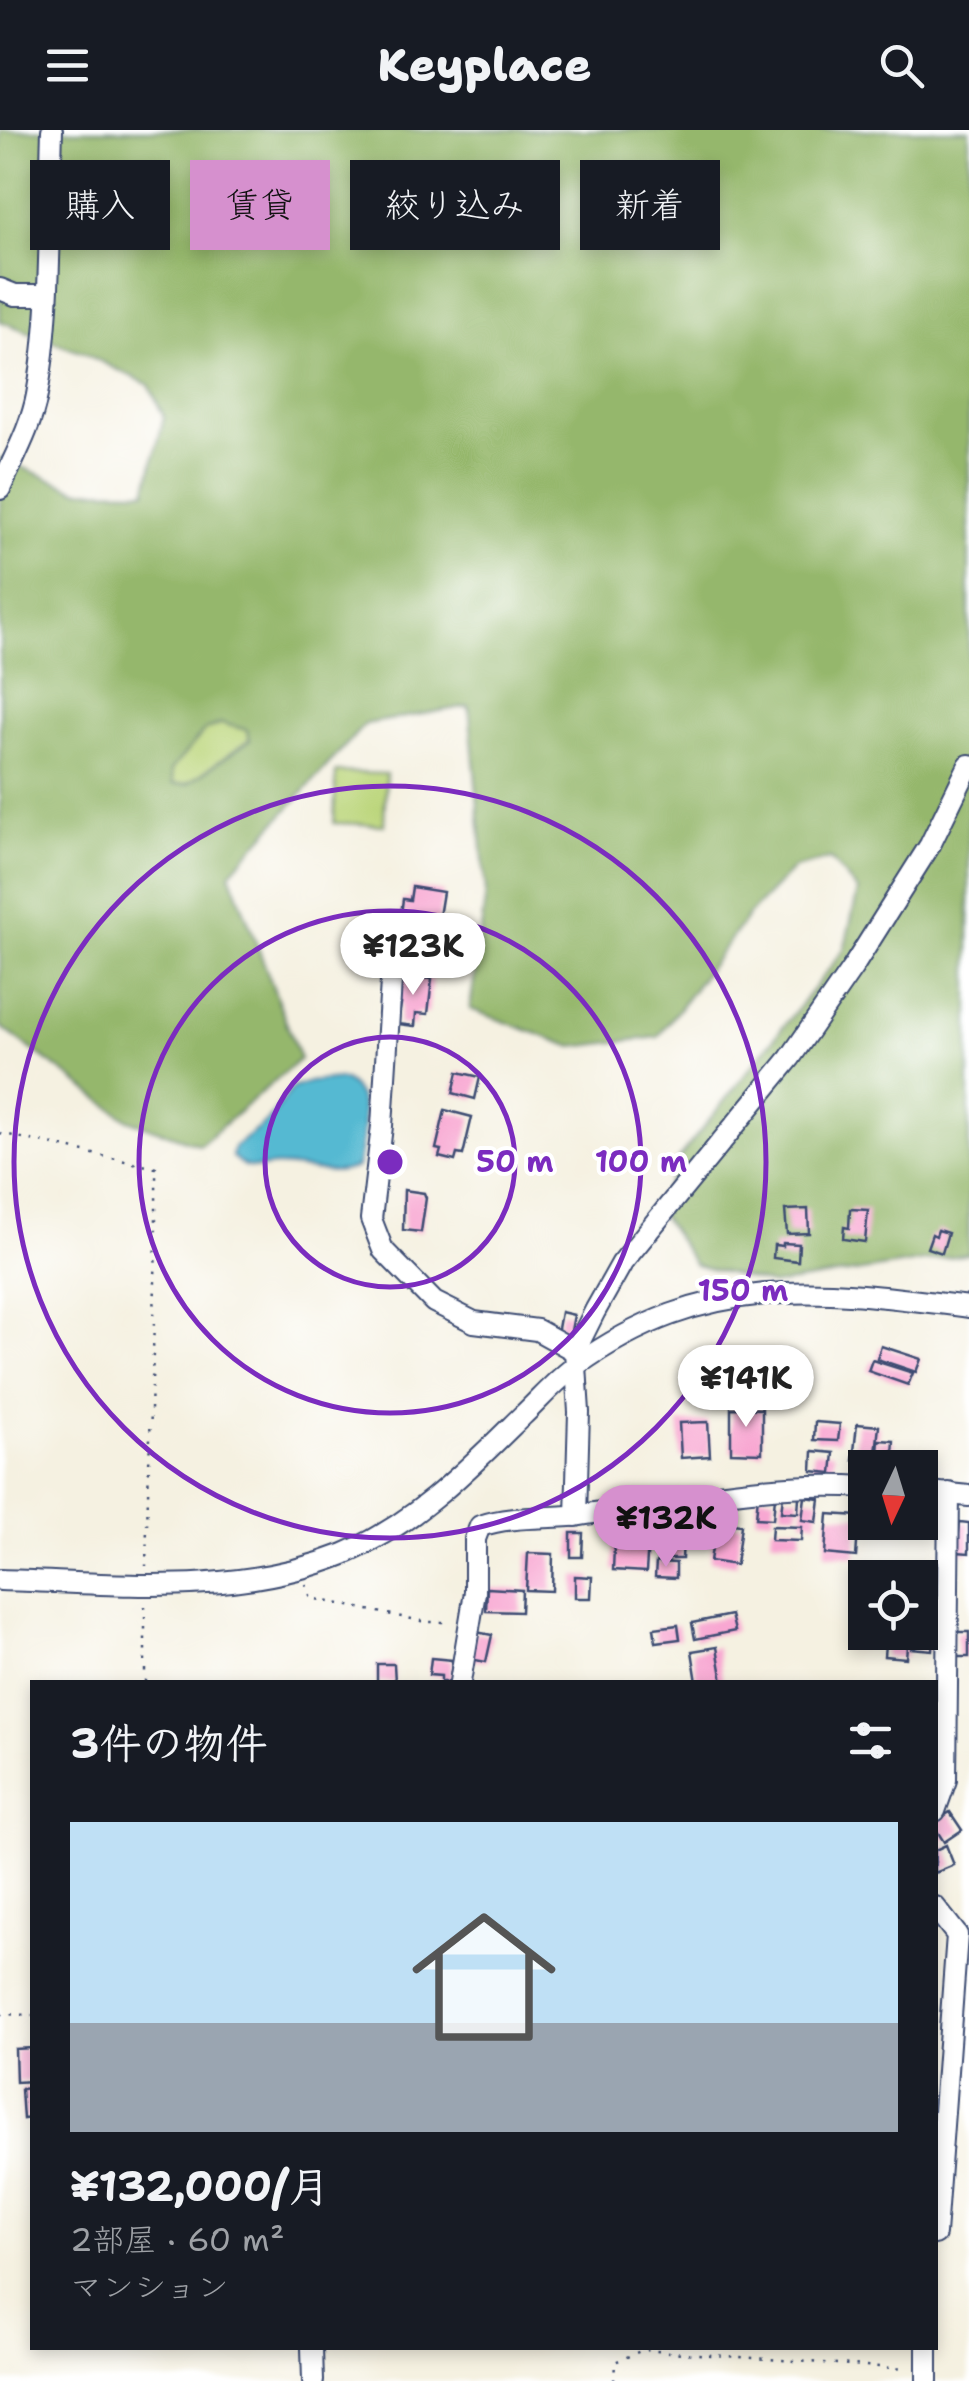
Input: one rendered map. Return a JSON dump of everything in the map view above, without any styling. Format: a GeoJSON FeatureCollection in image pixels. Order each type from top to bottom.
{"type":"FeatureCollection","features":[{"type":"Feature","properties":{"kind":"street"},"geometry":{"type":"LineString","coordinates":[[0,489],[29,422],[36,395],[46,295],[52,130]]}},
{"type":"Feature","properties":{"kind":"street"},"geometry":{"type":"LineString","coordinates":[[0,288],[15,295],[46,295]]}},
{"type":"Feature","properties":{"kind":"street"},"geometry":{"type":"LineString","coordinates":[[576,1516],[576,1358],[622,1262],[790,1058],[930,845],[969,765]]}},
{"type":"Feature","properties":{"kind":"street"},"geometry":{"type":"LineString","coordinates":[[372,922],[387,926],[394,933],[382,1126],[371,1219],[383,1250],[434,1302],[474,1322],[537,1330],[576,1358]]}},
{"type":"Feature","properties":{"kind":"street"},"geometry":{"type":"LineString","coordinates":[[0,1580],[215,1584],[301,1570],[346,1553],[395,1528],[427,1505],[576,1358],[699,1303],[748,1294],[866,1295],[969,1306]]}},
{"type":"Feature","properties":{"kind":"street"},"geometry":{"type":"LineString","coordinates":[[460,1680],[475,1592],[475,1540],[480,1526],[495,1521],[576,1516],[758,1487],[848,1487]]}},
{"type":"Feature","properties":{"kind":"street"},"geometry":{"type":"LineString","coordinates":[[938,1803],[946,1780],[959,1494]]}},
{"type":"Feature","properties":{"kind":"street"},"geometry":{"type":"LineString","coordinates":[[938,1911],[957,1935],[938,2193]]}},
{"type":"Feature","properties":{"kind":"street"},"geometry":{"type":"LineString","coordinates":[[312,2350],[313,2381]]}},
{"type":"Feature","properties":{"kind":"street"},"geometry":{"type":"LineString","coordinates":[[926,2376],[927,2350]]}},
{"type":"Feature","properties":{"kind":"path"},"geometry":{"type":"LineString","coordinates":[[0,1133],[156,1168],[157,1276],[150,1389],[145,1680]]}},
{"type":"Feature","properties":{"kind":"path"},"geometry":{"type":"LineString","coordinates":[[301,1570],[312,1598],[426,1622],[468,1622]]}},
{"type":"Feature","properties":{"kind":"path"},"geometry":{"type":"LineString","coordinates":[[0,2014],[30,2016]]}},
{"type":"Feature","properties":{"kind":"path"},"geometry":{"type":"LineString","coordinates":[[614,2381],[615,2362],[641,2350]]}},
{"type":"Feature","properties":{"kind":"path"},"geometry":{"type":"LineString","coordinates":[[653,2350],[926,2376]]}},
{"type":"Feature","properties":{"kind":"green space"},"geometry":{"type":"Polygon","coordinates":[[[0,130],[969,130],[969,1254],[774,1285],[695,1265],[657,1209],[679,1158],[844,950],[858,891],[830,859],[794,868],[749,914],[658,1037],[573,1047],[470,1009],[486,893],[469,706],[365,724],[230,873],[300,1059],[200,1145],[128,1120],[0,1026],[0,458],[77,490],[146,491],[164,417],[149,385],[85,354],[0,321],[0,130]],[[221,723],[204,731],[171,770],[173,784],[187,784],[250,740],[247,730],[221,723]]]}},
{"type":"Feature","properties":{"kind":"green space"},"geometry":{"type":"Polygon","coordinates":[[[221,723],[247,730],[250,739],[187,784],[173,784],[171,770],[204,731],[221,723]]]}},
{"type":"Feature","properties":{"kind":"green space"},"geometry":{"type":"Polygon","coordinates":[[[336,772],[386,774],[384,825],[334,823],[336,772]]]}},
{"type":"Feature","properties":{"kind":"water"},"geometry":{"type":"Polygon","coordinates":[[[339,1079],[350,1085],[362,1105],[363,1130],[357,1167],[337,1171],[254,1168],[232,1157],[234,1147],[269,1120],[292,1088],[339,1079]]]}},
{"type":"Feature","properties":{"kind":"building"},"geometry":{"type":"Polygon","coordinates":[[[412,887],[443,892],[437,929],[406,925],[408,914],[401,914],[403,899],[410,900],[412,887]]]}},
{"type":"Feature","properties":{"kind":"building"},"geometry":{"type":"Polygon","coordinates":[[[406,947],[439,952],[436,975],[403,970],[406,947]]]}},
{"type":"Feature","properties":{"kind":"building"},"geometry":{"type":"Polygon","coordinates":[[[403,976],[432,979],[428,1014],[416,1013],[415,1026],[398,1024],[401,1004],[395,1003],[397,981],[402,981],[403,976]]]}},
{"type":"Feature","properties":{"kind":"building"},"geometry":{"type":"Polygon","coordinates":[[[458,1072],[480,1077],[475,1099],[453,1093],[458,1072]]]}},
{"type":"Feature","properties":{"kind":"building"},"geometry":{"type":"Polygon","coordinates":[[[445,1110],[472,1117],[463,1155],[457,1154],[455,1161],[439,1157],[441,1150],[436,1149],[445,1110]]]}},
{"type":"Feature","properties":{"kind":"building"},"geometry":{"type":"Polygon","coordinates":[[[404,1190],[424,1193],[421,1232],[403,1230],[404,1190]]]}},
{"type":"Feature","properties":{"kind":"building"},"geometry":{"type":"Polygon","coordinates":[[[808,1209],[809,1233],[787,1234],[785,1210],[808,1209]]]}},
{"type":"Feature","properties":{"kind":"building"},"geometry":{"type":"Polygon","coordinates":[[[850,1209],[868,1210],[865,1242],[843,1239],[844,1227],[849,1228],[850,1209]]]}},
{"type":"Feature","properties":{"kind":"building"},"geometry":{"type":"Polygon","coordinates":[[[938,1230],[948,1233],[942,1253],[927,1248],[932,1234],[936,1236],[938,1230]]]}},
{"type":"Feature","properties":{"kind":"building"},"geometry":{"type":"Polygon","coordinates":[[[799,1244],[798,1261],[773,1258],[774,1245],[799,1244]]]}},
{"type":"Feature","properties":{"kind":"building"},"geometry":{"type":"Polygon","coordinates":[[[561,1312],[574,1315],[570,1336],[557,1334],[561,1312]]]}},
{"type":"Feature","properties":{"kind":"building"},"geometry":{"type":"Polygon","coordinates":[[[881,1346],[921,1359],[916,1372],[877,1359],[881,1346]]]}},
{"type":"Feature","properties":{"kind":"building"},"geometry":{"type":"Polygon","coordinates":[[[872,1360],[913,1373],[908,1385],[868,1371],[872,1360]]]}},
{"type":"Feature","properties":{"kind":"building"},"geometry":{"type":"Polygon","coordinates":[[[731,1408],[762,1409],[762,1453],[731,1452],[731,1408]]]}},
{"type":"Feature","properties":{"kind":"building"},"geometry":{"type":"Polygon","coordinates":[[[708,1422],[710,1456],[681,1458],[679,1423],[708,1422]]]}},
{"type":"Feature","properties":{"kind":"building"},"geometry":{"type":"Polygon","coordinates":[[[815,1422],[840,1424],[838,1441],[814,1440],[815,1422]]]}},
{"type":"Feature","properties":{"kind":"building"},"geometry":{"type":"Polygon","coordinates":[[[857,1424],[879,1426],[876,1450],[854,1450],[857,1424]]]}},
{"type":"Feature","properties":{"kind":"building"},"geometry":{"type":"Polygon","coordinates":[[[879,1440],[894,1441],[893,1450],[878,1450],[879,1440]]]}},
{"type":"Feature","properties":{"kind":"building"},"geometry":{"type":"Polygon","coordinates":[[[813,1451],[834,1453],[832,1473],[812,1471],[813,1451]]]}},
{"type":"Feature","properties":{"kind":"building"},"geometry":{"type":"Polygon","coordinates":[[[758,1495],[775,1497],[773,1519],[756,1518],[758,1495]]]}},
{"type":"Feature","properties":{"kind":"building"},"geometry":{"type":"Polygon","coordinates":[[[783,1496],[799,1497],[798,1513],[781,1512],[783,1496]]]}},
{"type":"Feature","properties":{"kind":"building"},"geometry":{"type":"Polygon","coordinates":[[[805,1497],[820,1499],[817,1522],[802,1520],[805,1497]]]}},
{"type":"Feature","properties":{"kind":"building"},"geometry":{"type":"Polygon","coordinates":[[[692,1508],[706,1508],[706,1533],[691,1532],[692,1508]]]}},
{"type":"Feature","properties":{"kind":"building"},"geometry":{"type":"Polygon","coordinates":[[[828,1514],[848,1515],[848,1540],[857,1540],[856,1557],[825,1554],[828,1514]]]}},
{"type":"Feature","properties":{"kind":"building"},"geometry":{"type":"Polygon","coordinates":[[[716,1522],[741,1525],[736,1565],[710,1561],[716,1522]]]}},
{"type":"Feature","properties":{"kind":"building"},"geometry":{"type":"Polygon","coordinates":[[[960,1522],[969,1523],[969,1553],[957,1552],[960,1522]]]}},
{"type":"Feature","properties":{"kind":"building"},"geometry":{"type":"Polygon","coordinates":[[[615,1524],[649,1526],[646,1572],[613,1570],[615,1524]]]}},
{"type":"Feature","properties":{"kind":"building"},"geometry":{"type":"Polygon","coordinates":[[[772,1526],[802,1527],[801,1541],[771,1540],[772,1526]]]}},
{"type":"Feature","properties":{"kind":"building"},"geometry":{"type":"Polygon","coordinates":[[[571,1533],[583,1533],[582,1557],[571,1557],[571,1533]]]}},
{"type":"Feature","properties":{"kind":"building"},"geometry":{"type":"Polygon","coordinates":[[[665,1539],[683,1539],[682,1559],[664,1559],[665,1539]]]}},
{"type":"Feature","properties":{"kind":"building"},"geometry":{"type":"Polygon","coordinates":[[[528,1553],[553,1554],[552,1591],[526,1590],[528,1553]]]}},
{"type":"Feature","properties":{"kind":"building"},"geometry":{"type":"Polygon","coordinates":[[[656,1562],[676,1563],[676,1578],[655,1577],[656,1562]]]}},
{"type":"Feature","properties":{"kind":"building"},"geometry":{"type":"Polygon","coordinates":[[[575,1576],[592,1577],[591,1598],[575,1598],[575,1576]]]}},
{"type":"Feature","properties":{"kind":"building"},"geometry":{"type":"Polygon","coordinates":[[[487,1588],[522,1590],[521,1612],[486,1611],[487,1588]]]}},
{"type":"Feature","properties":{"kind":"building"},"geometry":{"type":"Polygon","coordinates":[[[731,1615],[735,1631],[695,1639],[692,1623],[731,1615]]]}},
{"type":"Feature","properties":{"kind":"building"},"geometry":{"type":"Polygon","coordinates":[[[678,1625],[680,1639],[656,1642],[654,1628],[678,1625]]]}},
{"type":"Feature","properties":{"kind":"building"},"geometry":{"type":"Polygon","coordinates":[[[476,1632],[492,1635],[486,1662],[470,1659],[476,1632]]]}},
{"type":"Feature","properties":{"kind":"building"},"geometry":{"type":"Polygon","coordinates":[[[956,1632],[969,1632],[969,1657],[957,1657],[956,1632]]]}},
{"type":"Feature","properties":{"kind":"building"},"geometry":{"type":"Polygon","coordinates":[[[717,1647],[723,1680],[697,1680],[692,1651],[717,1647]]]}},
{"type":"Feature","properties":{"kind":"building"},"geometry":{"type":"Polygon","coordinates":[[[884,1650],[907,1650],[906,1658],[884,1656],[884,1650]]]}},
{"type":"Feature","properties":{"kind":"building"},"geometry":{"type":"Polygon","coordinates":[[[431,1658],[452,1660],[450,1680],[429,1675],[431,1658]]]}},
{"type":"Feature","properties":{"kind":"building"},"geometry":{"type":"Polygon","coordinates":[[[377,1664],[394,1664],[395,1680],[377,1680],[377,1664]]]}},
{"type":"Feature","properties":{"kind":"building"},"geometry":{"type":"Polygon","coordinates":[[[950,1812],[962,1830],[944,1842],[938,1833],[938,1820],[950,1812]]]}},
{"type":"Feature","properties":{"kind":"building"},"geometry":{"type":"Polygon","coordinates":[[[946,1845],[954,1865],[938,1872],[938,1849],[946,1845]]]}},
{"type":"Feature","properties":{"kind":"building"},"geometry":{"type":"Polygon","coordinates":[[[30,2048],[30,2081],[16,2082],[15,2049],[30,2048]]]}},
{"type":"Feature","properties":{"kind":"building"},"geometry":{"type":"Polygon","coordinates":[[[30,2088],[30,2118],[23,2119],[21,2089],[30,2088]]]}}]}
